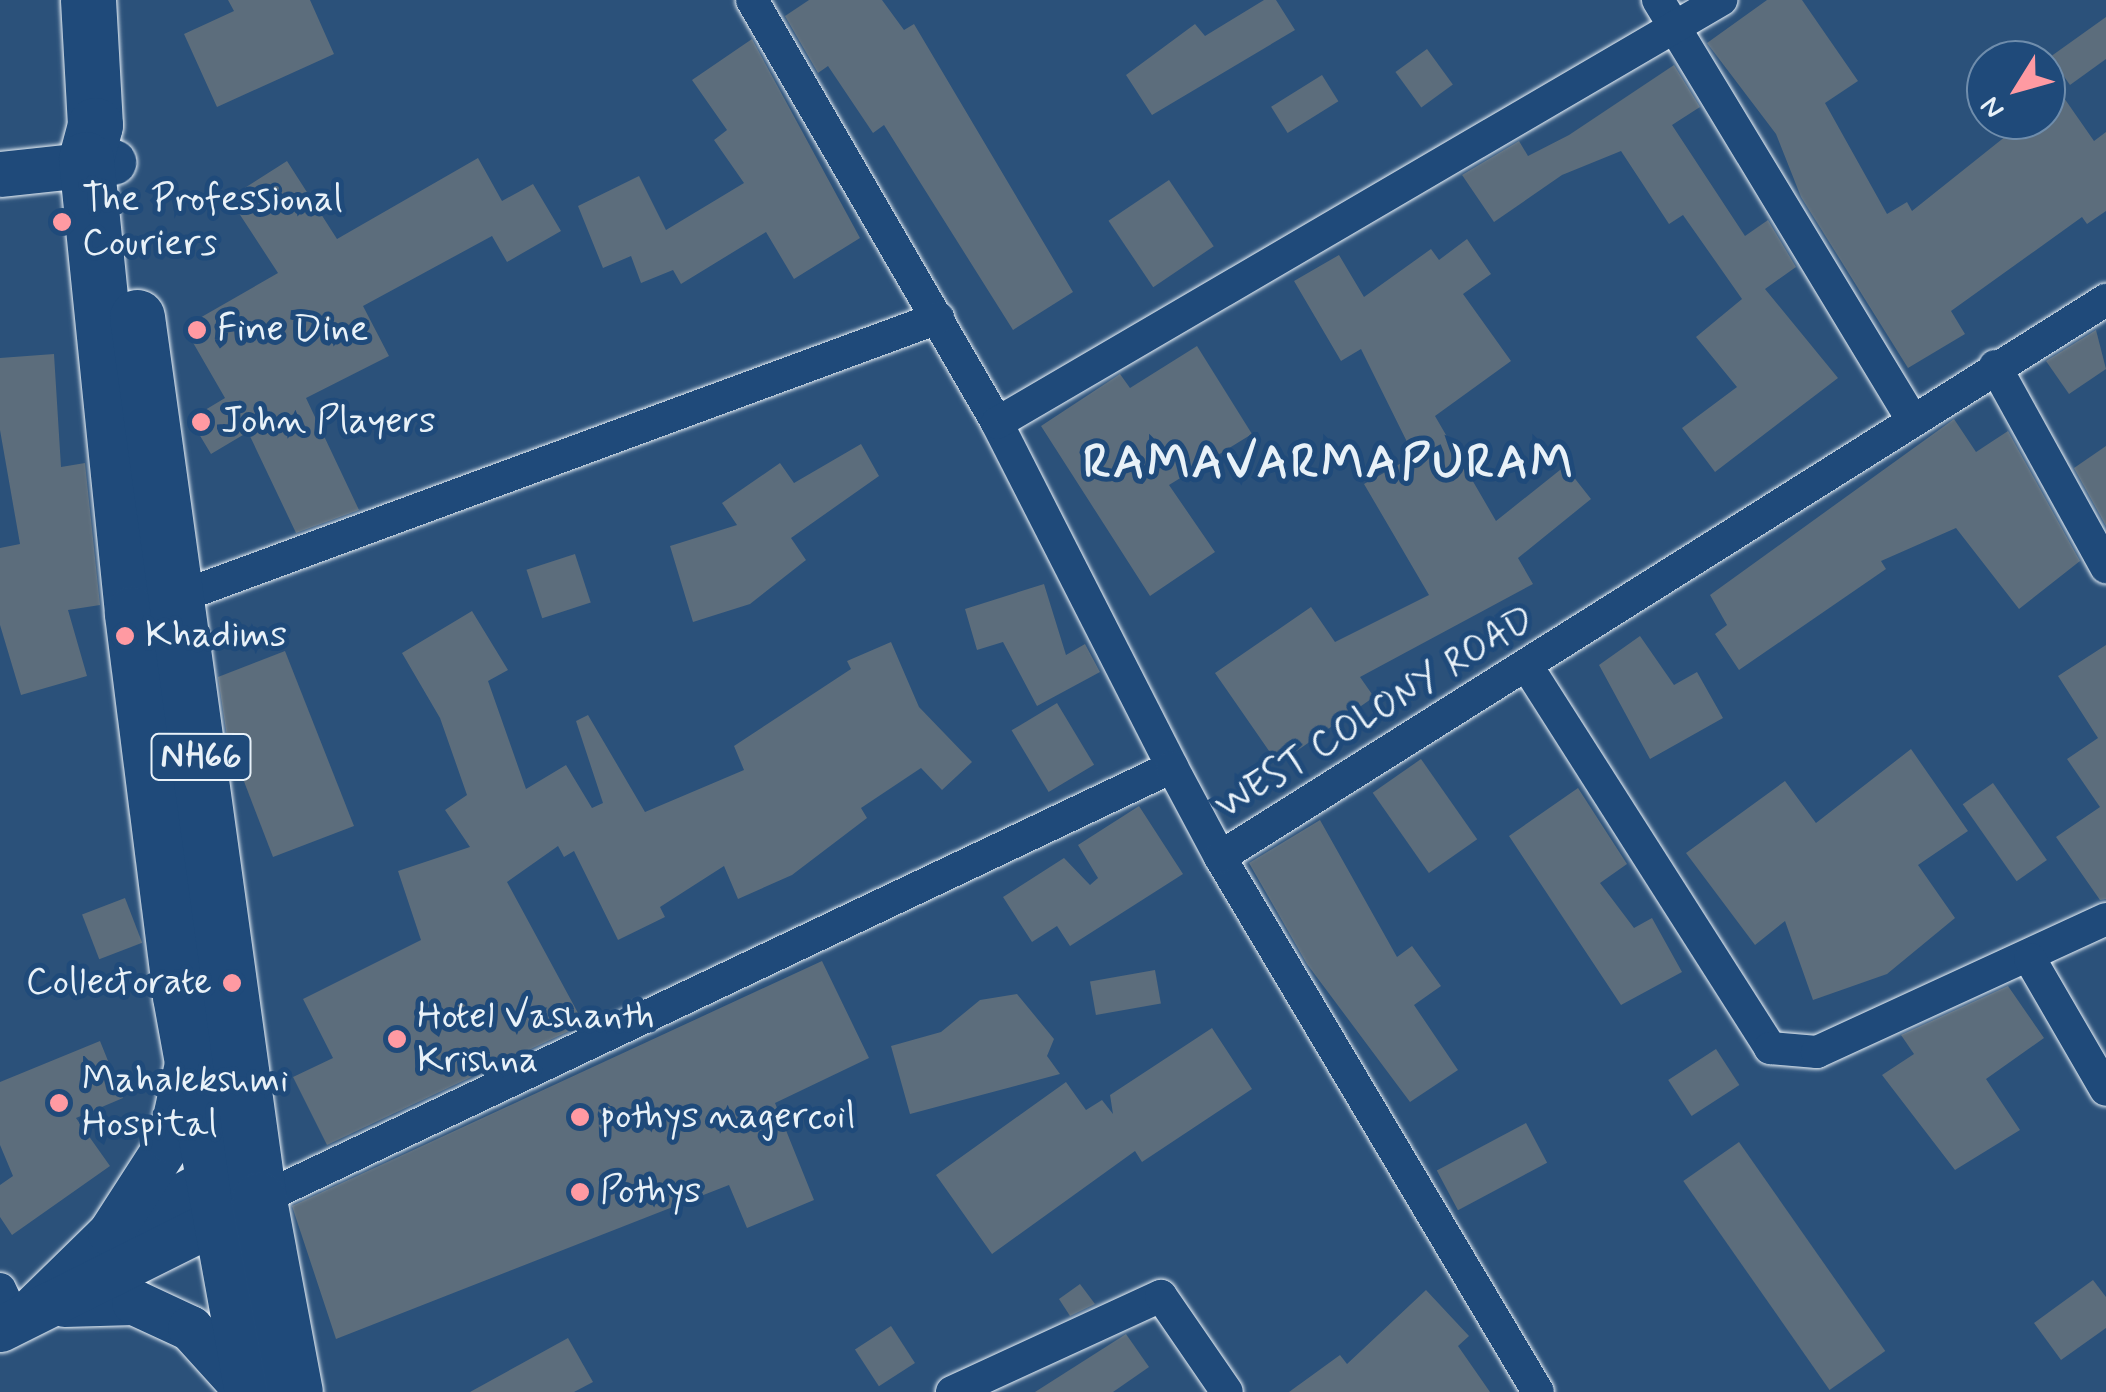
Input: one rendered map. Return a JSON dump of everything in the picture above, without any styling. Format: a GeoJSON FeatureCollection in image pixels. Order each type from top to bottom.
{"type":"FeatureCollection","features":[{"type":"Feature","properties":{"kind":"highway","name":"NH66"},"geometry":{"type":"LineString","coordinates":[[88,0],[98,149],[156,606],[237,1189],[250,1392]]}},
{"type":"Feature","properties":{"kind":"highway","name":"NH66"},"geometry":{"type":"LineString","coordinates":[[156,606],[192,1040],[295,1392]]}},
{"type":"Feature","properties":{"kind":"main road"},"geometry":{"type":"LineString","coordinates":[[0,174],[98,149]]}},
{"type":"Feature","properties":{"kind":"main road"},"geometry":{"type":"LineString","coordinates":[[110,1234],[170,1140],[192,1040]]}},
{"type":"Feature","properties":{"kind":"main road"},"geometry":{"type":"LineString","coordinates":[[10,1312],[110,1234],[237,1189]]}},
{"type":"Feature","properties":{"kind":"main road"},"geometry":{"type":"LineString","coordinates":[[10,1312],[237,1189]]}},
{"type":"Feature","properties":{"kind":"main road"},"geometry":{"type":"LineString","coordinates":[[10,1312],[101,1298],[134,1302],[211,1345],[250,1392]]}},
{"type":"Feature","properties":{"kind":"street"},"geometry":{"type":"LineString","coordinates":[[752,0],[997,423],[1172,767]]}},
{"type":"Feature","properties":{"kind":"street"},"geometry":{"type":"LineString","coordinates":[[1658,0],[1910,416]]}},
{"type":"Feature","properties":{"kind":"street"},"geometry":{"type":"LineString","coordinates":[[997,423],[1721,0]]}},
{"type":"Feature","properties":{"kind":"street","name":"WEST COLONY ROAD"},"geometry":{"type":"LineString","coordinates":[[237,1189],[1172,767],[1220,856],[1527,666],[1910,416],[2106,300]]}},
{"type":"Feature","properties":{"kind":"street"},"geometry":{"type":"LineString","coordinates":[[156,606],[938,318]]}},
{"type":"Feature","properties":{"kind":"street"},"geometry":{"type":"LineString","coordinates":[[1995,366],[2106,567]]}},
{"type":"Feature","properties":{"kind":"street"},"geometry":{"type":"LineString","coordinates":[[1527,666],[1770,1048],[1816,1052],[2030,959],[2106,919]]}},
{"type":"Feature","properties":{"kind":"street"},"geometry":{"type":"LineString","coordinates":[[1220,856],[1538,1392]]}},
{"type":"Feature","properties":{"kind":"street"},"geometry":{"type":"LineString","coordinates":[[2030,959],[2106,1090]]}},
{"type":"Feature","properties":{"kind":"street"},"geometry":{"type":"LineString","coordinates":[[952,1392],[1161,1296],[1227,1392]]}},
{"type":"Feature","properties":{"kind":"building"},"geometry":{"type":"Polygon","coordinates":[[[228,0],[310,0],[334,54],[217,107],[184,34],[234,11],[228,0]]]}},
{"type":"Feature","properties":{"kind":"building"},"geometry":{"type":"Polygon","coordinates":[[[809,0],[882,0],[904,30],[914,24],[1073,292],[1013,330],[884,125],[873,133],[828,66],[818,73],[785,16],[809,0]]]}},
{"type":"Feature","properties":{"kind":"building"},"geometry":{"type":"Polygon","coordinates":[[[1264,0],[1276,0],[1295,30],[1152,115],[1126,75],[1195,24],[1205,36],[1264,0]]]}},
{"type":"Feature","properties":{"kind":"building"},"geometry":{"type":"Polygon","coordinates":[[[1767,0],[1802,0],[1858,81],[1825,103],[1887,214],[1907,202],[1912,211],[2001,140],[2066,140],[2066,101],[2094,141],[2106,132],[2106,211],[2087,224],[2082,217],[1951,311],[1965,334],[1908,368],[1801,197],[1776,134],[1707,43],[1767,0]]]}},
{"type":"Feature","properties":{"kind":"building"},"geometry":{"type":"Polygon","coordinates":[[[2106,17],[2106,59],[2070,85],[2066,79],[2066,46],[2106,17]]]}},
{"type":"Feature","properties":{"kind":"building"},"geometry":{"type":"Polygon","coordinates":[[[752,39],[860,238],[794,279],[766,232],[681,284],[673,270],[641,283],[631,256],[603,268],[578,206],[639,176],[666,230],[744,183],[714,140],[727,130],[692,80],[752,39]]]}},
{"type":"Feature","properties":{"kind":"building"},"geometry":{"type":"Polygon","coordinates":[[[1427,49],[1453,85],[1421,108],[1395,72],[1427,49]]]}},
{"type":"Feature","properties":{"kind":"building"},"geometry":{"type":"Polygon","coordinates":[[[1674,65],[1700,107],[1672,125],[1745,236],[1768,220],[1796,267],[1765,289],[1838,378],[1715,472],[1682,428],[1737,387],[1696,337],[1742,299],[1683,215],[1669,224],[1621,151],[1562,175],[1494,222],[1462,175],[1519,141],[1528,156],[1569,135],[1674,65]]]}},
{"type":"Feature","properties":{"kind":"building"},"geometry":{"type":"Polygon","coordinates":[[[1322,75],[1338,101],[1288,133],[1271,107],[1322,75]]]}},
{"type":"Feature","properties":{"kind":"building"},"geometry":{"type":"Polygon","coordinates":[[[478,158],[502,201],[533,184],[561,231],[507,262],[492,236],[363,306],[389,356],[306,398],[359,510],[296,533],[248,432],[211,454],[190,419],[225,398],[184,327],[278,273],[229,198],[287,161],[337,239],[478,158]]]}},
{"type":"Feature","properties":{"kind":"building"},"geometry":{"type":"Polygon","coordinates":[[[1169,180],[1214,246],[1153,287],[1108,221],[1169,180]]]}},
{"type":"Feature","properties":{"kind":"building"},"geometry":{"type":"Polygon","coordinates":[[[1467,239],[1491,274],[1463,294],[1511,361],[1435,416],[1496,521],[1565,466],[1591,499],[1518,558],[1533,584],[1360,677],[1374,697],[1278,764],[1215,673],[1311,607],[1335,642],[1429,595],[1364,484],[1414,456],[1361,349],[1341,361],[1294,281],[1339,255],[1364,297],[1431,249],[1439,260],[1467,239]]]}},
{"type":"Feature","properties":{"kind":"building"},"geometry":{"type":"Polygon","coordinates":[[[2096,330],[2106,369],[2069,394],[2046,361],[2096,330]]]}},
{"type":"Feature","properties":{"kind":"building"},"geometry":{"type":"Polygon","coordinates":[[[1197,346],[1252,434],[1169,485],[1215,552],[1150,596],[1041,426],[1120,374],[1130,388],[1197,346]]]}},
{"type":"Feature","properties":{"kind":"building"},"geometry":{"type":"Polygon","coordinates":[[[54,354],[61,467],[85,463],[100,605],[68,610],[87,676],[21,695],[0,625],[0,548],[20,544],[0,430],[0,358],[54,354]]]}},
{"type":"Feature","properties":{"kind":"building"},"geometry":{"type":"Polygon","coordinates":[[[1954,419],[1976,452],[2008,431],[2080,561],[2019,609],[1956,528],[1881,561],[1886,569],[1739,670],[1715,634],[1727,625],[1710,595],[1954,419]]]}},
{"type":"Feature","properties":{"kind":"building"},"geometry":{"type":"Polygon","coordinates":[[[861,444],[879,476],[791,538],[806,560],[750,604],[693,622],[670,546],[737,525],[722,503],[780,463],[794,483],[861,444]]]}},
{"type":"Feature","properties":{"kind":"building"},"geometry":{"type":"Polygon","coordinates":[[[2106,446],[2106,526],[2074,468],[2106,446]]]}},
{"type":"Feature","properties":{"kind":"building"},"geometry":{"type":"Polygon","coordinates":[[[575,554],[591,603],[542,618],[526,570],[575,554]]]}},
{"type":"Feature","properties":{"kind":"building"},"geometry":{"type":"Polygon","coordinates":[[[1044,584],[1066,655],[1085,644],[1100,672],[1037,706],[1003,642],[977,650],[965,609],[1044,584]]]}},
{"type":"Feature","properties":{"kind":"building"},"geometry":{"type":"Polygon","coordinates":[[[472,611],[508,670],[488,681],[526,789],[566,765],[592,808],[603,803],[576,721],[588,715],[645,812],[744,770],[734,746],[851,669],[847,661],[891,642],[919,707],[972,762],[942,790],[921,768],[861,808],[867,818],[792,875],[738,899],[724,866],[660,907],[665,917],[618,940],[574,851],[564,857],[558,846],[507,882],[584,1024],[327,1145],[293,1077],[333,1058],[303,999],[421,940],[398,871],[470,847],[445,810],[467,795],[440,718],[402,653],[472,611]]]}},
{"type":"Feature","properties":{"kind":"building"},"geometry":{"type":"Polygon","coordinates":[[[1640,636],[1674,685],[1697,672],[1723,718],[1650,759],[1599,665],[1640,636]]]}},
{"type":"Feature","properties":{"kind":"building"},"geometry":{"type":"Polygon","coordinates":[[[2106,645],[2106,899],[2100,900],[2056,837],[2100,807],[2067,759],[2098,738],[2058,676],[2106,645]]]}},
{"type":"Feature","properties":{"kind":"building"},"geometry":{"type":"Polygon","coordinates":[[[285,651],[354,826],[273,857],[227,737],[218,677],[285,651]]]}},
{"type":"Feature","properties":{"kind":"building"},"geometry":{"type":"Polygon","coordinates":[[[1057,703],[1094,765],[1049,792],[1012,730],[1057,703]]]}},
{"type":"Feature","properties":{"kind":"building"},"geometry":{"type":"Polygon","coordinates":[[[1911,749],[1968,831],[1918,865],[1955,918],[1887,974],[1813,1000],[1785,921],[1755,945],[1686,853],[1785,781],[1816,823],[1911,749]]]}},
{"type":"Feature","properties":{"kind":"building"},"geometry":{"type":"Polygon","coordinates":[[[1421,759],[1477,839],[1429,873],[1373,793],[1421,759]]]}},
{"type":"Feature","properties":{"kind":"building"},"geometry":{"type":"Polygon","coordinates":[[[1993,783],[2047,860],[2017,881],[1963,804],[1993,783]]]}},
{"type":"Feature","properties":{"kind":"building"},"geometry":{"type":"Polygon","coordinates":[[[1578,788],[1627,864],[1600,883],[1634,928],[1652,918],[1682,972],[1621,1005],[1509,836],[1578,788]]]}},
{"type":"Feature","properties":{"kind":"building"},"geometry":{"type":"Polygon","coordinates":[[[1139,806],[1183,874],[1070,946],[1057,926],[1032,942],[1003,897],[1064,858],[1090,885],[1098,878],[1078,845],[1139,806]]]}},
{"type":"Feature","properties":{"kind":"building"},"geometry":{"type":"Polygon","coordinates":[[[1320,820],[1397,957],[1412,946],[1441,986],[1414,1005],[1458,1070],[1410,1102],[1307,964],[1249,863],[1320,820]]]}},
{"type":"Feature","properties":{"kind":"building"},"geometry":{"type":"Polygon","coordinates":[[[125,898],[142,943],[99,959],[82,914],[125,898]]]}},
{"type":"Feature","properties":{"kind":"building","name":"pothys nagercoil"},"geometry":{"type":"Polygon","coordinates":[[[822,961],[869,1058],[775,1103],[814,1200],[747,1228],[729,1185],[336,1339],[292,1206],[822,961]]]}},
{"type":"Feature","properties":{"kind":"building"},"geometry":{"type":"Polygon","coordinates":[[[1155,970],[1161,1003],[1096,1015],[1090,981],[1155,970]]]}},
{"type":"Feature","properties":{"kind":"building"},"geometry":{"type":"Polygon","coordinates":[[[2008,986],[2044,1038],[1986,1079],[2020,1130],[1955,1170],[1882,1075],[1914,1054],[1901,1035],[2008,986]]]}},
{"type":"Feature","properties":{"kind":"building"},"geometry":{"type":"Polygon","coordinates":[[[1017,994],[1054,1039],[1047,1056],[1060,1074],[910,1114],[891,1046],[941,1032],[980,1000],[1017,994]]]}},
{"type":"Feature","properties":{"kind":"building"},"geometry":{"type":"Polygon","coordinates":[[[1212,1028],[1252,1089],[1142,1162],[1135,1151],[992,1254],[936,1175],[1066,1082],[1086,1110],[1102,1100],[1113,1114],[1110,1095],[1212,1028]]]}},
{"type":"Feature","properties":{"kind":"building"},"geometry":{"type":"Polygon","coordinates":[[[100,1041],[123,1098],[76,1118],[110,1166],[12,1235],[0,1217],[0,1185],[13,1176],[0,1145],[0,1082],[100,1041]]]}},
{"type":"Feature","properties":{"kind":"building"},"geometry":{"type":"Polygon","coordinates":[[[1716,1049],[1739,1085],[1692,1116],[1668,1080],[1716,1049]]]}},
{"type":"Feature","properties":{"kind":"building"},"geometry":{"type":"Polygon","coordinates":[[[1526,1123],[1547,1163],[1458,1210],[1437,1170],[1526,1123]]]}},
{"type":"Feature","properties":{"kind":"building"},"geometry":{"type":"Polygon","coordinates":[[[1739,1142],[1885,1351],[1830,1390],[1683,1181],[1739,1142]]]}},
{"type":"Feature","properties":{"kind":"building"},"geometry":{"type":"Polygon","coordinates":[[[2093,1280],[2106,1297],[2106,1328],[2061,1360],[2034,1323],[2093,1280]]]}},
{"type":"Feature","properties":{"kind":"building"},"geometry":{"type":"Polygon","coordinates":[[[1080,1284],[1095,1304],[1070,1316],[1059,1299],[1080,1284]]]}},
{"type":"Feature","properties":{"kind":"building"},"geometry":{"type":"Polygon","coordinates":[[[1426,1290],[1469,1336],[1458,1346],[1490,1392],[1289,1392],[1340,1355],[1347,1364],[1426,1290]]]}},
{"type":"Feature","properties":{"kind":"building"},"geometry":{"type":"Polygon","coordinates":[[[891,1326],[915,1363],[879,1386],[855,1349],[891,1326]]]}},
{"type":"Feature","properties":{"kind":"building"},"geometry":{"type":"Polygon","coordinates":[[[1126,1334],[1149,1367],[1113,1392],[1035,1392],[1126,1334]]]}},
{"type":"Feature","properties":{"kind":"building"},"geometry":{"type":"Polygon","coordinates":[[[568,1338],[593,1382],[574,1392],[470,1392],[568,1338]]]}},
{"type":"Feature","properties":{"kind":"place","name":"The Professional Couriers"},"geometry":{"type":"Point","coordinates":[62,222]}},
{"type":"Feature","properties":{"kind":"place","name":"Fine Dine"},"geometry":{"type":"Point","coordinates":[197,330]}},
{"type":"Feature","properties":{"kind":"place","name":"John Players"},"geometry":{"type":"Point","coordinates":[201,422]}},
{"type":"Feature","properties":{"kind":"place","name":"Khadims"},"geometry":{"type":"Point","coordinates":[125,636]}},
{"type":"Feature","properties":{"kind":"place","name":"Collectorate"},"geometry":{"type":"Point","coordinates":[232,983]}},
{"type":"Feature","properties":{"kind":"place","name":"Hotel Vashanth Krishna"},"geometry":{"type":"Point","coordinates":[397,1039]}},
{"type":"Feature","properties":{"kind":"place","name":"Mahalekshmi Hospital"},"geometry":{"type":"Point","coordinates":[59,1103]}},
{"type":"Feature","properties":{"kind":"place","name":"pothys nagercoil"},"geometry":{"type":"Point","coordinates":[580,1117]}},
{"type":"Feature","properties":{"kind":"place","name":"Pothys"},"geometry":{"type":"Point","coordinates":[580,1192]}},
{"type":"Feature","properties":{"kind":"district","name":"RAMAVARMAPURAM"},"geometry":{"type":"Point","coordinates":[1329,464]}}]}
